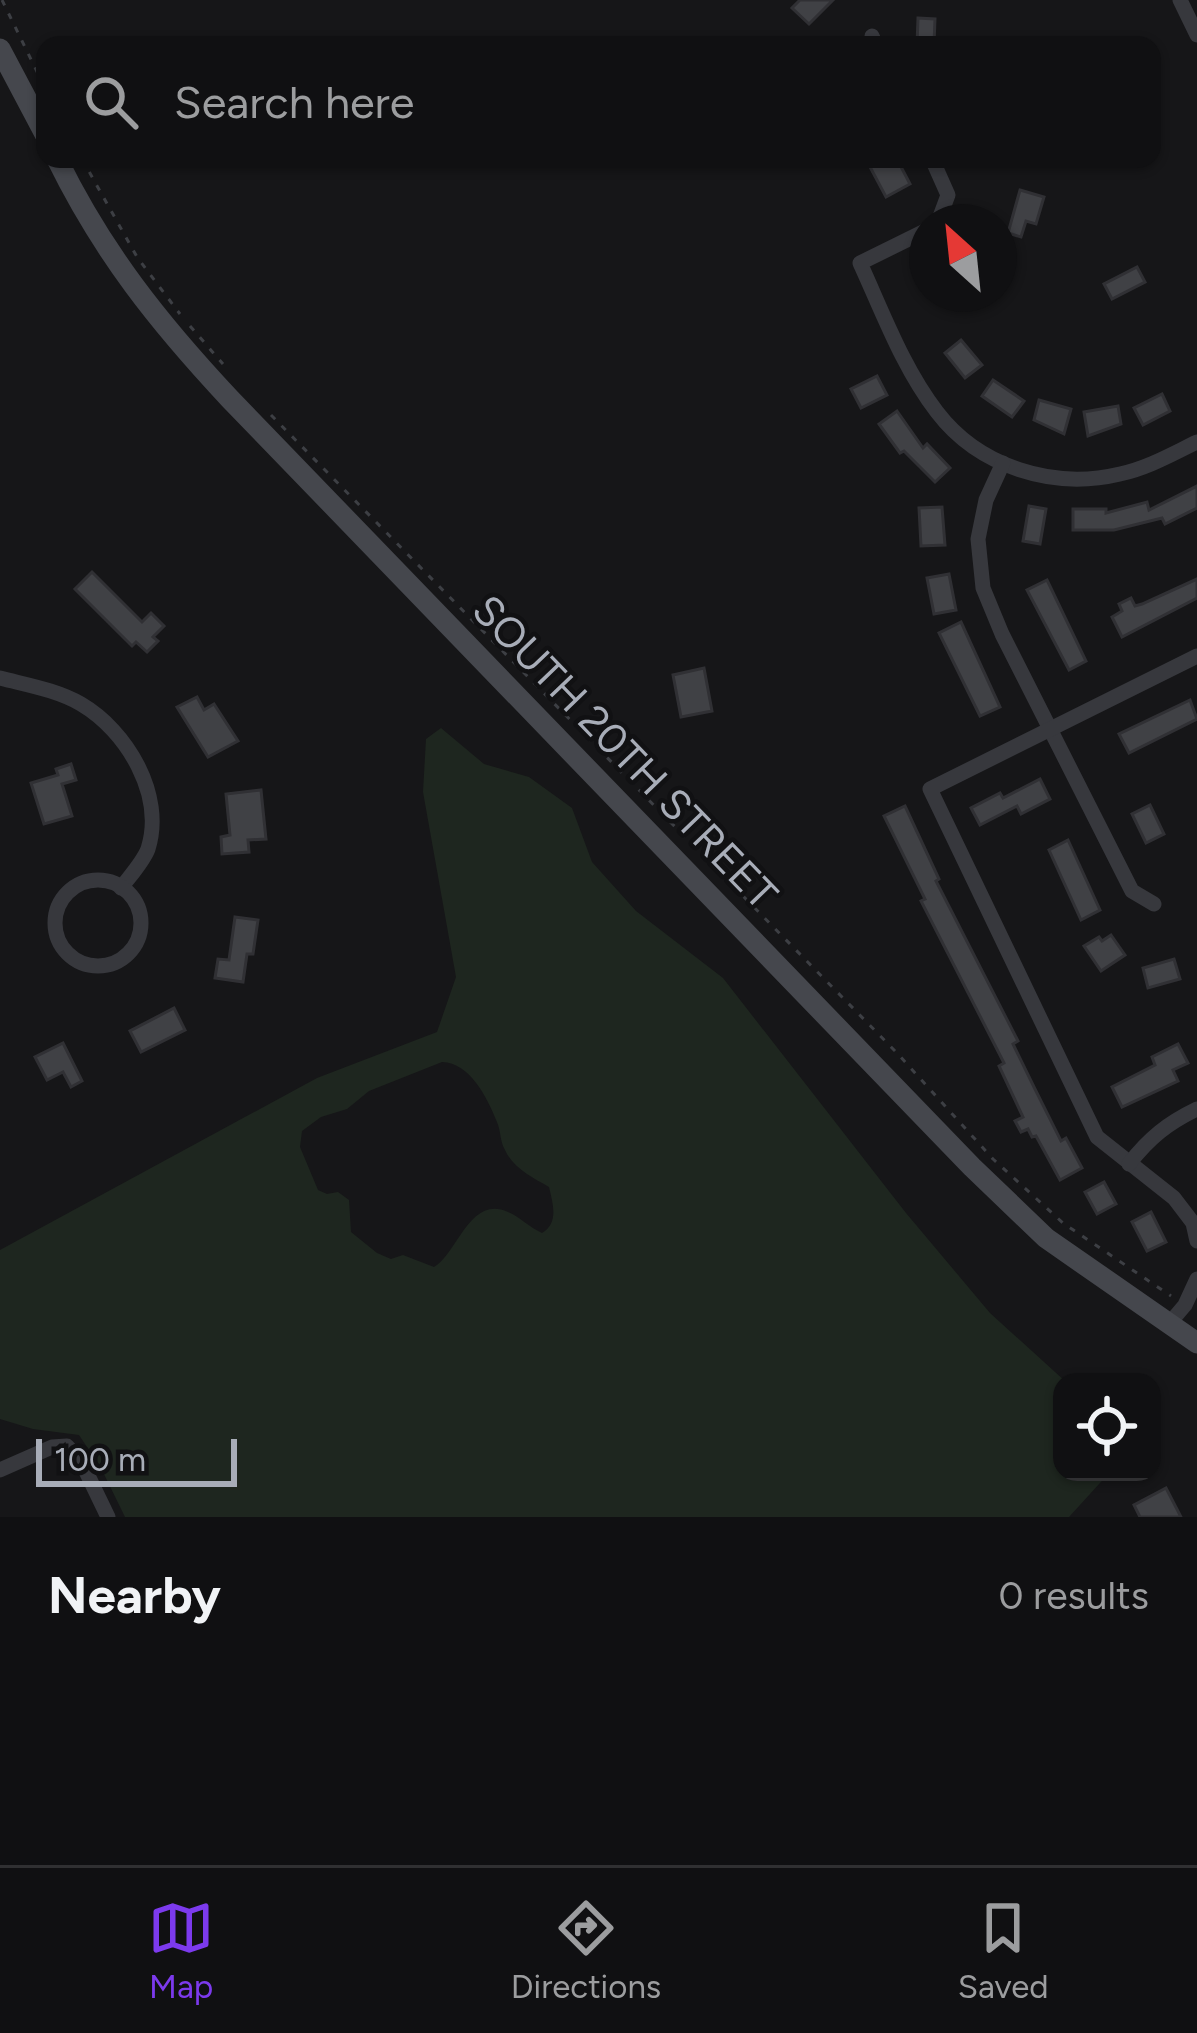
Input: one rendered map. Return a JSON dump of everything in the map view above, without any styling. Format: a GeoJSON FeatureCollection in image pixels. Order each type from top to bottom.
{"type":"FeatureCollection","features":[{"type":"Feature","properties":{"kind":"main road"},"geometry":{"type":"LineString","coordinates":[[0,50],[36,117]]}},
{"type":"Feature","properties":{"kind":"main road","name":"SOUTH 20TH STREET"},"geometry":{"type":"LineString","coordinates":[[62,168],[130,286],[230,399],[972,1167],[1046,1238],[1197,1343]]}},
{"type":"Feature","properties":{"kind":"street"},"geometry":{"type":"LineString","coordinates":[[1180,0],[1197,35]]}},
{"type":"Feature","properties":{"kind":"street"},"geometry":{"type":"LineString","coordinates":[[936,168],[948,195],[945,204]]}},
{"type":"Feature","properties":{"kind":"street"},"geometry":{"type":"LineString","coordinates":[[909,239],[860,263],[909,368],[937,412],[960,437],[1026,473],[1090,479],[1148,466],[1197,442]]}},
{"type":"Feature","properties":{"kind":"street"},"geometry":{"type":"LineString","coordinates":[[1003,464],[986,500],[977,539],[983,588],[1132,891],[1154,904]]}},
{"type":"Feature","properties":{"kind":"street"},"geometry":{"type":"LineString","coordinates":[[1197,656],[930,789],[1097,1137],[1174,1198],[1193,1223],[1197,1241]]}},
{"type":"Feature","properties":{"kind":"street"},"geometry":{"type":"LineString","coordinates":[[0,678],[78,702],[107,725],[139,767],[153,820],[147,852],[122,888]]}},
{"type":"Feature","properties":{"kind":"street"},"geometry":{"type":"LineString","coordinates":[[92,880],[122,888],[140,914],[141,928],[130,952],[108,965],[94,966],[71,957],[56,937],[54,925],[61,901],[92,880]]}},
{"type":"Feature","properties":{"kind":"street"},"geometry":{"type":"LineString","coordinates":[[1129,1164],[1158,1132],[1197,1109]]}},
{"type":"Feature","properties":{"kind":"street"},"geometry":{"type":"LineString","coordinates":[[1168,1325],[1197,1279]]}},
{"type":"Feature","properties":{"kind":"street"},"geometry":{"type":"LineString","coordinates":[[0,1470],[52,1447],[68,1446],[81,1461],[108,1517]]}},
{"type":"Feature","properties":{"kind":"path"},"geometry":{"type":"LineString","coordinates":[[2,0],[36,70]]}},
{"type":"Feature","properties":{"kind":"path"},"geometry":{"type":"LineString","coordinates":[[87,168],[136,257],[228,370]]}},
{"type":"Feature","properties":{"kind":"path"},"geometry":{"type":"LineString","coordinates":[[259,403],[897,1053],[993,1160],[1063,1223],[1184,1305]]}},
{"type":"Feature","properties":{"kind":"shaded area"},"geometry":{"type":"Polygon","coordinates":[[[441,728],[484,764],[529,777],[572,808],[592,862],[636,911],[723,978],[990,1313],[1056,1373],[1053,1481],[1102,1481],[1069,1517],[125,1517],[79,1435],[0,1419],[0,1250],[317,1078],[437,1032],[456,977],[423,792],[426,739],[441,728]],[[442,1062],[369,1091],[347,1109],[321,1117],[302,1131],[300,1147],[318,1190],[338,1192],[349,1200],[351,1232],[391,1259],[403,1255],[434,1267],[484,1211],[508,1212],[542,1233],[553,1219],[549,1187],[513,1162],[483,1092],[461,1068],[442,1062]]]}},
{"type":"Feature","properties":{"kind":"building"},"geometry":{"type":"Polygon","coordinates":[[[800,0],[833,0],[809,24],[792,8],[800,0]]]}},
{"type":"Feature","properties":{"kind":"building"},"geometry":{"type":"Polygon","coordinates":[[[918,18],[935,19],[934,36],[917,36],[918,18]]]}},
{"type":"Feature","properties":{"kind":"building"},"geometry":{"type":"Polygon","coordinates":[[[871,168],[902,168],[910,184],[886,197],[871,168]]]}},
{"type":"Feature","properties":{"kind":"building"},"geometry":{"type":"Polygon","coordinates":[[[1020,190],[1044,197],[1036,224],[1026,221],[1021,237],[1017,236],[1020,190]]]}},
{"type":"Feature","properties":{"kind":"building"},"geometry":{"type":"Polygon","coordinates":[[[1137,267],[1145,282],[1112,299],[1104,284],[1137,267]]]}},
{"type":"Feature","properties":{"kind":"building"},"geometry":{"type":"Polygon","coordinates":[[[961,340],[982,365],[965,378],[945,353],[961,340]]]}},
{"type":"Feature","properties":{"kind":"building"},"geometry":{"type":"Polygon","coordinates":[[[877,376],[887,395],[861,408],[851,389],[877,376]]]}},
{"type":"Feature","properties":{"kind":"building"},"geometry":{"type":"Polygon","coordinates":[[[993,380],[1024,401],[1012,417],[982,396],[993,380]]]}},
{"type":"Feature","properties":{"kind":"building"},"geometry":{"type":"Polygon","coordinates":[[[1162,394],[1170,411],[1143,425],[1134,408],[1162,394]]]}},
{"type":"Feature","properties":{"kind":"building"},"geometry":{"type":"Polygon","coordinates":[[[1039,400],[1071,409],[1064,434],[1034,420],[1039,400]]]}},
{"type":"Feature","properties":{"kind":"building"},"geometry":{"type":"Polygon","coordinates":[[[1118,406],[1121,424],[1088,436],[1084,412],[1118,406]]]}},
{"type":"Feature","properties":{"kind":"building"},"geometry":{"type":"Polygon","coordinates":[[[897,411],[923,448],[927,444],[950,468],[935,482],[904,451],[900,453],[879,424],[897,411]]]}},
{"type":"Feature","properties":{"kind":"building"},"geometry":{"type":"Polygon","coordinates":[[[1197,486],[1197,508],[1165,524],[1162,518],[1114,530],[1073,530],[1073,509],[1106,509],[1106,513],[1147,502],[1149,510],[1197,486]]]}},
{"type":"Feature","properties":{"kind":"building"},"geometry":{"type":"Polygon","coordinates":[[[1029,506],[1046,509],[1040,544],[1023,541],[1029,506]]]}},
{"type":"Feature","properties":{"kind":"building"},"geometry":{"type":"Polygon","coordinates":[[[942,507],[945,545],[921,546],[919,508],[942,507]]]}},
{"type":"Feature","properties":{"kind":"building"},"geometry":{"type":"Polygon","coordinates":[[[92,572],[142,622],[151,613],[164,626],[147,652],[136,642],[132,646],[75,589],[92,572]]]}},
{"type":"Feature","properties":{"kind":"building"},"geometry":{"type":"Polygon","coordinates":[[[949,574],[956,610],[934,614],[927,578],[949,574]]]}},
{"type":"Feature","properties":{"kind":"building"},"geometry":{"type":"Polygon","coordinates":[[[1197,579],[1197,598],[1122,637],[1112,617],[1122,611],[1119,604],[1131,598],[1135,606],[1142,604],[1197,579]]]}},
{"type":"Feature","properties":{"kind":"building"},"geometry":{"type":"Polygon","coordinates":[[[1047,580],[1086,661],[1069,670],[1027,590],[1047,580]]]}},
{"type":"Feature","properties":{"kind":"building"},"geometry":{"type":"Polygon","coordinates":[[[961,622],[1000,707],[980,716],[939,633],[961,622]]]}},
{"type":"Feature","properties":{"kind":"building"},"geometry":{"type":"Polygon","coordinates":[[[704,668],[712,711],[681,717],[673,675],[704,668]]]}},
{"type":"Feature","properties":{"kind":"building"},"geometry":{"type":"Polygon","coordinates":[[[197,697],[204,710],[214,704],[238,741],[208,757],[177,707],[197,697]]]}},
{"type":"Feature","properties":{"kind":"building"},"geometry":{"type":"Polygon","coordinates":[[[1190,700],[1197,719],[1129,753],[1119,734],[1190,700]]]}},
{"type":"Feature","properties":{"kind":"building"},"geometry":{"type":"Polygon","coordinates":[[[71,764],[76,780],[62,784],[72,816],[44,824],[31,783],[58,775],[56,769],[71,764]]]}},
{"type":"Feature","properties":{"kind":"building"},"geometry":{"type":"Polygon","coordinates":[[[1040,779],[1050,799],[1021,814],[1017,806],[980,825],[971,808],[1040,779]]]}},
{"type":"Feature","properties":{"kind":"building"},"geometry":{"type":"Polygon","coordinates":[[[261,790],[266,839],[248,840],[249,852],[222,854],[221,837],[230,835],[226,794],[261,790]]]}},
{"type":"Feature","properties":{"kind":"building"},"geometry":{"type":"Polygon","coordinates":[[[1150,805],[1164,834],[1146,843],[1132,814],[1150,805]]]}},
{"type":"Feature","properties":{"kind":"building"},"geometry":{"type":"Polygon","coordinates":[[[905,806],[936,881],[1018,1041],[1013,1044],[1034,1087],[1061,1141],[1066,1138],[1082,1168],[1060,1180],[1036,1136],[1028,1129],[1021,1132],[1015,1121],[1023,1117],[999,1066],[1004,1063],[921,901],[925,899],[884,816],[905,806]]]}},
{"type":"Feature","properties":{"kind":"building"},"geometry":{"type":"Polygon","coordinates":[[[1068,840],[1100,910],[1081,920],[1049,850],[1068,840]]]}},
{"type":"Feature","properties":{"kind":"building"},"geometry":{"type":"Polygon","coordinates":[[[235,917],[258,920],[243,982],[215,978],[218,959],[229,960],[235,917]]]}},
{"type":"Feature","properties":{"kind":"building"},"geometry":{"type":"Polygon","coordinates":[[[1111,935],[1125,955],[1101,971],[1084,946],[1111,935]]]}},
{"type":"Feature","properties":{"kind":"building"},"geometry":{"type":"Polygon","coordinates":[[[1174,959],[1180,979],[1148,988],[1143,968],[1174,959]]]}},
{"type":"Feature","properties":{"kind":"building"},"geometry":{"type":"Polygon","coordinates":[[[174,1008],[185,1030],[141,1052],[130,1031],[174,1008]]]}},
{"type":"Feature","properties":{"kind":"building"},"geometry":{"type":"Polygon","coordinates":[[[63,1043],[82,1081],[71,1087],[63,1072],[47,1080],[35,1057],[63,1043]]]}},
{"type":"Feature","properties":{"kind":"building"},"geometry":{"type":"Polygon","coordinates":[[[1178,1044],[1188,1063],[1173,1070],[1178,1081],[1122,1107],[1112,1087],[1155,1065],[1152,1057],[1178,1044]]]}},
{"type":"Feature","properties":{"kind":"building"},"geometry":{"type":"Polygon","coordinates":[[[1104,1182],[1116,1204],[1097,1214],[1085,1192],[1104,1182]]]}},
{"type":"Feature","properties":{"kind":"building"},"geometry":{"type":"Polygon","coordinates":[[[1151,1212],[1166,1242],[1147,1251],[1132,1222],[1151,1212]]]}},
{"type":"Feature","properties":{"kind":"building"},"geometry":{"type":"Polygon","coordinates":[[[1166,1488],[1181,1517],[1140,1517],[1134,1505],[1166,1488]]]}}]}
